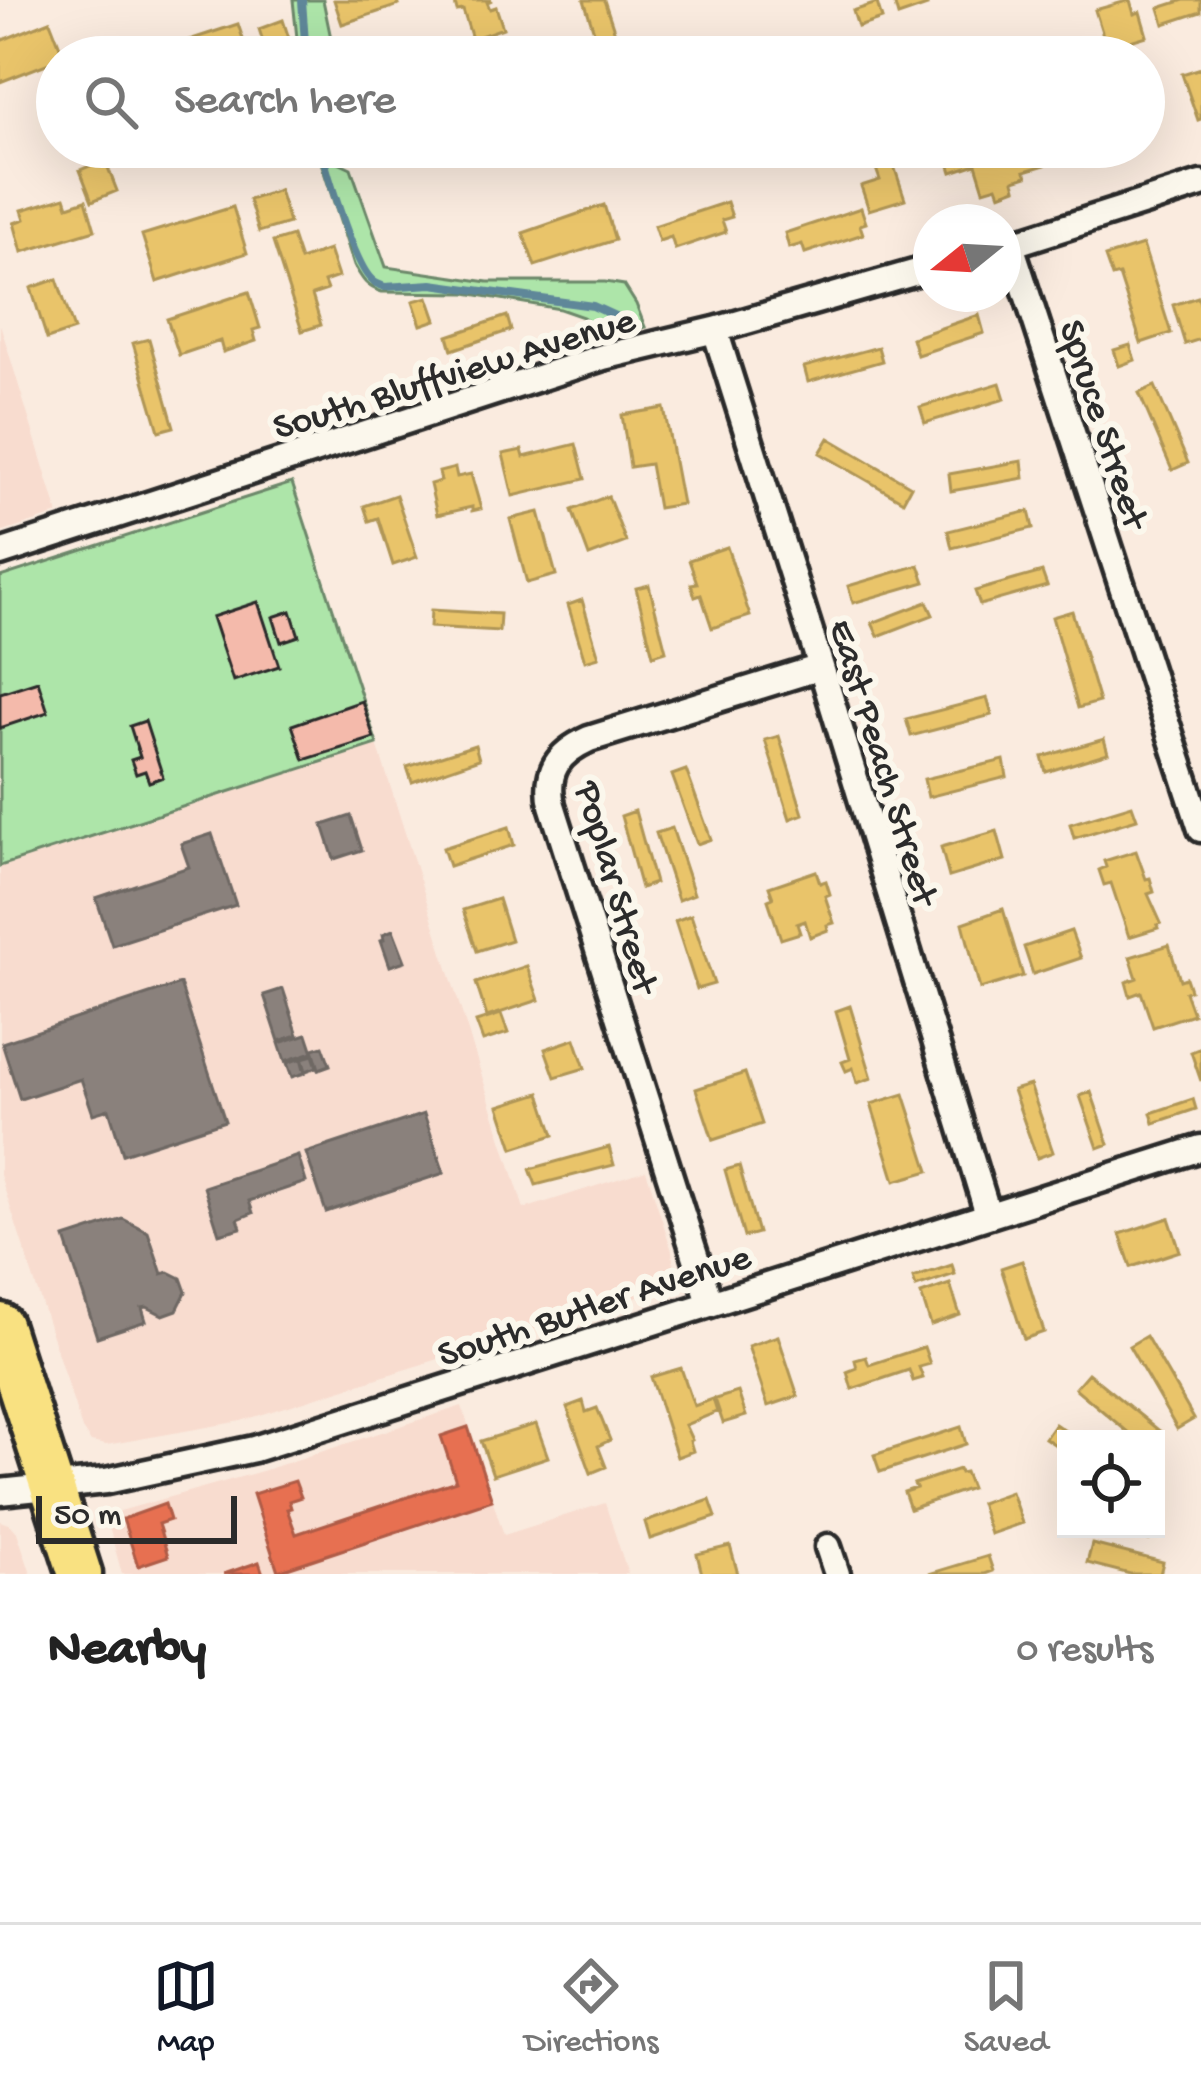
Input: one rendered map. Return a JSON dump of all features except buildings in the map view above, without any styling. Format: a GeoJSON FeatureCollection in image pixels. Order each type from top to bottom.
{"type":"FeatureCollection","features":[{"type":"Feature","properties":{"kind":"highway"},"geometry":{"type":"LineString","coordinates":[[0,1325],[80,1574]]}},
{"type":"Feature","properties":{"kind":"street"},"geometry":{"type":"LineString","coordinates":[[1021,242],[1201,184]]}},
{"type":"Feature","properties":{"kind":"street","name":"South Bluffview Avenue"},"geometry":{"type":"LineString","coordinates":[[0,553],[603,357],[913,273]]}},
{"type":"Feature","properties":{"kind":"street","name":"Spruce Street"},"geometry":{"type":"LineString","coordinates":[[1021,288],[1201,829]]}},
{"type":"Feature","properties":{"kind":"street","name":"East Peach Street"},"geometry":{"type":"LineString","coordinates":[[715,330],[988,1214]]}},
{"type":"Feature","properties":{"kind":"street","name":"Poplar Street"},"geometry":{"type":"LineString","coordinates":[[710,1301],[552,806],[550,778],[565,752],[589,739],[821,667]]}},
{"type":"Feature","properties":{"kind":"street","name":"South Butler Avenue"},"geometry":{"type":"LineString","coordinates":[[0,1492],[106,1481],[254,1448],[1201,1148]]}},
{"type":"Feature","properties":{"kind":"street"},"geometry":{"type":"LineString","coordinates":[[828,1547],[837,1574]]}},
{"type":"Feature","properties":{"kind":"shaded area"},"geometry":{"type":"Polygon","coordinates":[[[0,324],[58,514],[0,533],[0,324]]]}},
{"type":"Feature","properties":{"kind":"shaded area"},"geometry":{"type":"Polygon","coordinates":[[[377,744],[524,1209],[646,1170],[672,1251],[675,1277],[659,1290],[241,1421],[106,1445],[91,1442],[82,1429],[0,1175],[0,866],[377,744]]]}},
{"type":"Feature","properties":{"kind":"shaded area"},"geometry":{"type":"Polygon","coordinates":[[[462,1406],[504,1535],[605,1503],[628,1574],[122,1574],[109,1527],[120,1511],[462,1406]]]}},
{"type":"Feature","properties":{"kind":"shaded area"},"geometry":{"type":"Polygon","coordinates":[[[0,1521],[17,1532],[31,1574],[0,1574],[0,1521]]]}},
{"type":"Feature","properties":{"kind":"green space"},"geometry":{"type":"Polygon","coordinates":[[[293,0],[323,0],[330,36],[297,36],[293,0]]]}},
{"type":"Feature","properties":{"kind":"green space"},"geometry":{"type":"Polygon","coordinates":[[[323,168],[351,168],[386,267],[488,282],[624,285],[645,327],[609,337],[583,317],[560,309],[466,293],[382,292],[372,288],[354,265],[323,168]]]}},
{"type":"Feature","properties":{"kind":"green space"},"geometry":{"type":"Polygon","coordinates":[[[292,483],[377,744],[0,866],[0,577],[292,483]]]}},
{"type":"Feature","properties":{"kind":"waterway"},"geometry":{"type":"LineString","coordinates":[[302,0],[305,36]]}},
{"type":"Feature","properties":{"kind":"waterway"},"geometry":{"type":"LineString","coordinates":[[327,168],[348,235],[376,283],[385,287],[432,284],[593,306],[617,317]]}}]}
